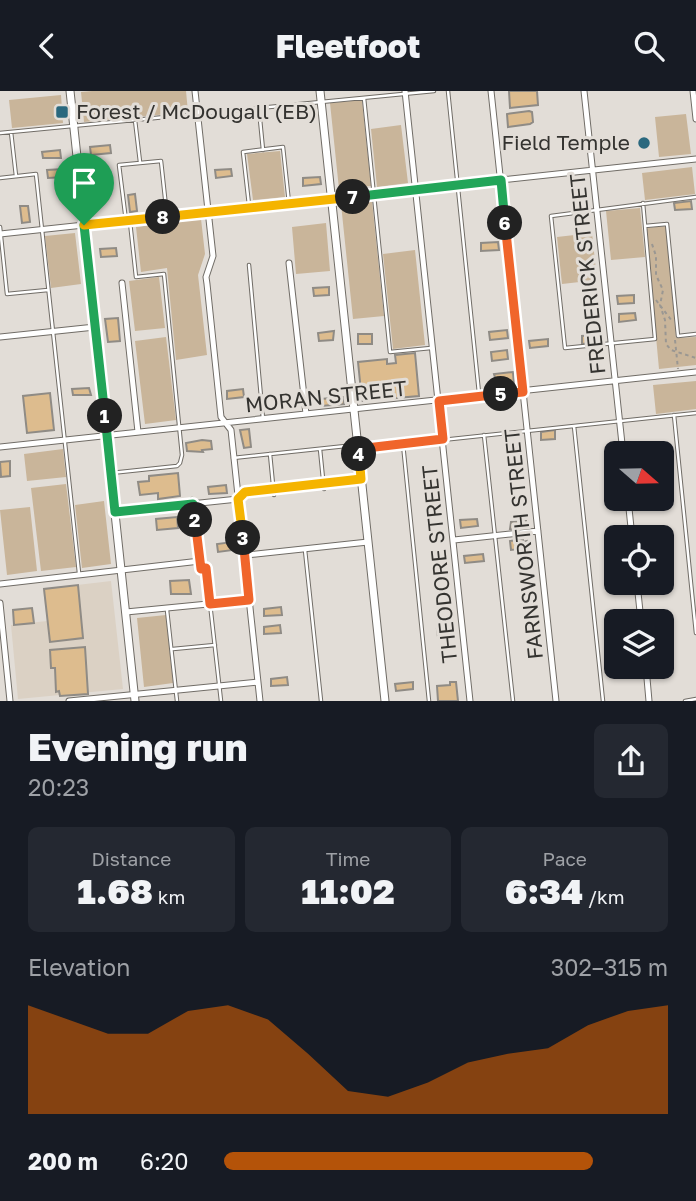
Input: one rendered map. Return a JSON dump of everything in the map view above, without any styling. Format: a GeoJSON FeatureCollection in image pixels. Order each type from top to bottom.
{"type":"FeatureCollection","features":[{"type":"Feature","properties":{"kind":"main road"},"geometry":{"type":"LineString","coordinates":[[70,91],[135,698]]}},
{"type":"Feature","properties":{"kind":"main road"},"geometry":{"type":"LineString","coordinates":[[320,91],[385,701]]}},
{"type":"Feature","properties":{"kind":"street"},"geometry":{"type":"LineString","coordinates":[[195,91],[213,256],[207,284],[221,417],[231,430],[260,701]]}},
{"type":"Feature","properties":{"kind":"street","name":"FARNSWORTH STREET"},"geometry":{"type":"LineString","coordinates":[[491,91],[556,701]]}},
{"type":"Feature","properties":{"kind":"street","name":"FREDERICK STREET"},"geometry":{"type":"LineString","coordinates":[[584,91],[622,441]]}},
{"type":"Feature","properties":{"kind":"street"},"geometry":{"type":"LineString","coordinates":[[693,91],[696,119]]}},
{"type":"Feature","properties":{"kind":"street","name":"THEODORE STREET"},"geometry":{"type":"LineString","coordinates":[[405,92],[470,701]]}},
{"type":"Feature","properties":{"kind":"street"},"geometry":{"type":"LineString","coordinates":[[0,234],[696,159]]}},
{"type":"Feature","properties":{"kind":"street"},"geometry":{"type":"LineString","coordinates":[[289,263],[306,414]]}},
{"type":"Feature","properties":{"kind":"street"},"geometry":{"type":"LineString","coordinates":[[122,283],[138,432]]}},
{"type":"Feature","properties":{"kind":"street"},"geometry":{"type":"LineString","coordinates":[[0,337],[95,327]]}},
{"type":"Feature","properties":{"kind":"street","name":"MORAN STREET"},"geometry":{"type":"LineString","coordinates":[[0,447],[696,372]]}},
{"type":"Feature","properties":{"kind":"street"},"geometry":{"type":"LineString","coordinates":[[115,512],[193,501],[238,499],[245,492],[274,492],[361,479]]}},
{"type":"Feature","properties":{"kind":"street"},"geometry":{"type":"LineString","coordinates":[[453,540],[538,531]]}},
{"type":"Feature","properties":{"kind":"street"},"geometry":{"type":"LineString","coordinates":[[246,555],[368,542]]}},
{"type":"Feature","properties":{"kind":"street"},"geometry":{"type":"LineString","coordinates":[[0,584],[200,561]]}},
{"type":"Feature","properties":{"kind":"street"},"geometry":{"type":"LineString","coordinates":[[126,612],[249,600]]}},
{"type":"Feature","properties":{"kind":"street"},"geometry":{"type":"LineString","coordinates":[[0,603],[10,701]]}},
{"type":"Feature","properties":{"kind":"street"},"geometry":{"type":"LineString","coordinates":[[647,679],[649,701]]}},
{"type":"Feature","properties":{"kind":"street"},"geometry":{"type":"LineString","coordinates":[[69,701],[135,698],[176,690],[258,682]]}},
{"type":"Feature","properties":{"kind":"lane"},"geometry":{"type":"LineString","coordinates":[[0,133],[434,91]]}},
{"type":"Feature","properties":{"kind":"lane"},"geometry":{"type":"LineString","coordinates":[[448,91],[480,396]]}},
{"type":"Feature","properties":{"kind":"lane"},"geometry":{"type":"LineString","coordinates":[[364,98],[390,352],[433,348]]}},
{"type":"Feature","properties":{"kind":"lane"},"geometry":{"type":"LineString","coordinates":[[259,109],[263,150]]}},
{"type":"Feature","properties":{"kind":"lane"},"geometry":{"type":"LineString","coordinates":[[135,120],[140,163]]}},
{"type":"Feature","properties":{"kind":"lane"},"geometry":{"type":"LineString","coordinates":[[11,132],[16,176]]}},
{"type":"Feature","properties":{"kind":"lane"},"geometry":{"type":"LineString","coordinates":[[249,208],[243,152],[283,147],[289,203]]}},
{"type":"Feature","properties":{"kind":"lane"},"geometry":{"type":"LineString","coordinates":[[111,473],[177,466],[182,455],[164,274],[136,277],[119,165],[161,161],[167,216]]}},
{"type":"Feature","properties":{"kind":"lane"},"geometry":{"type":"LineString","coordinates":[[0,178],[36,174],[79,575]]}},
{"type":"Feature","properties":{"kind":"lane"},"geometry":{"type":"LineString","coordinates":[[643,203],[654,339],[565,348],[551,216],[643,203],[696,197]]}},
{"type":"Feature","properties":{"kind":"lane"},"geometry":{"type":"LineString","coordinates":[[645,226],[667,224],[678,336],[696,334]]}},
{"type":"Feature","properties":{"kind":"lane"},"geometry":{"type":"LineString","coordinates":[[0,227],[7,294],[49,290]]}},
{"type":"Feature","properties":{"kind":"lane"},"geometry":{"type":"LineString","coordinates":[[249,265],[263,419]]}},
{"type":"Feature","properties":{"kind":"lane"},"geometry":{"type":"LineString","coordinates":[[233,458],[403,444],[696,413]]}},
{"type":"Feature","properties":{"kind":"lane"},"geometry":{"type":"LineString","coordinates":[[674,415],[696,633]]}},
{"type":"Feature","properties":{"kind":"lane"},"geometry":{"type":"LineString","coordinates":[[574,426],[603,701]]}},
{"type":"Feature","properties":{"kind":"lane"},"geometry":{"type":"LineString","coordinates":[[484,435],[513,701]]}},
{"type":"Feature","properties":{"kind":"lane"},"geometry":{"type":"LineString","coordinates":[[403,444],[429,701]]}},
{"type":"Feature","properties":{"kind":"lane"},"geometry":{"type":"LineString","coordinates":[[320,449],[324,486]]}},
{"type":"Feature","properties":{"kind":"lane"},"geometry":{"type":"LineString","coordinates":[[270,454],[274,492]]}},
{"type":"Feature","properties":{"kind":"lane"},"geometry":{"type":"LineString","coordinates":[[193,501],[201,569],[206,568],[221,701]]}},
{"type":"Feature","properties":{"kind":"lane"},"geometry":{"type":"LineString","coordinates":[[305,550],[321,701]]}},
{"type":"Feature","properties":{"kind":"lane"},"geometry":{"type":"LineString","coordinates":[[167,608],[177,701]]}},
{"type":"Feature","properties":{"kind":"lane"},"geometry":{"type":"LineString","coordinates":[[171,649],[215,645]]}},
{"type":"Feature","properties":{"kind":"lane"},"geometry":{"type":"LineString","coordinates":[[685,701],[696,699]]}},
{"type":"Feature","properties":{"kind":"path"},"geometry":{"type":"LineString","coordinates":[[645,235],[653,245],[656,275],[663,290],[660,305],[665,320],[665,342],[676,352],[696,358]]}},
{"type":"Feature","properties":{"kind":"path"},"geometry":{"type":"LineString","coordinates":[[651,295],[672,322]]}},
{"type":"Feature","properties":{"kind":"path"},"geometry":{"type":"LineString","coordinates":[[674,335],[679,374]]}},
{"type":"Feature","properties":{"kind":"shaded area"},"geometry":{"type":"Polygon","coordinates":[[[186,91],[188,112],[84,122],[81,92],[186,91]]]}},
{"type":"Feature","properties":{"kind":"shaded area"},"geometry":{"type":"Polygon","coordinates":[[[61,95],[63,123],[12,128],[9,100],[61,95]]]}},
{"type":"Feature","properties":{"kind":"shaded area"},"geometry":{"type":"Polygon","coordinates":[[[362,100],[371,186],[339,189],[330,103],[362,100]]]}},
{"type":"Feature","properties":{"kind":"shaded area"},"geometry":{"type":"Polygon","coordinates":[[[686,114],[691,154],[659,157],[655,117],[686,114]]]}},
{"type":"Feature","properties":{"kind":"shaded area"},"geometry":{"type":"Polygon","coordinates":[[[401,125],[408,183],[377,187],[371,129],[401,125]]]}},
{"type":"Feature","properties":{"kind":"shaded area"},"geometry":{"type":"Polygon","coordinates":[[[280,151],[285,197],[253,200],[247,154],[280,151]]]}},
{"type":"Feature","properties":{"kind":"shaded area"},"geometry":{"type":"Polygon","coordinates":[[[692,167],[695,194],[645,200],[642,173],[692,167]]]}},
{"type":"Feature","properties":{"kind":"shaded area"},"geometry":{"type":"Polygon","coordinates":[[[372,201],[384,316],[353,319],[341,204],[372,201]]]}},
{"type":"Feature","properties":{"kind":"shaded area"},"geometry":{"type":"Polygon","coordinates":[[[640,208],[645,257],[611,260],[606,211],[640,208]]]}},
{"type":"Feature","properties":{"kind":"shaded area"},"geometry":{"type":"Polygon","coordinates":[[[201,219],[205,254],[198,275],[207,355],[176,360],[167,268],[141,272],[136,227],[201,219]]]}},
{"type":"Feature","properties":{"kind":"shaded area"},"geometry":{"type":"Polygon","coordinates":[[[326,223],[330,271],[296,274],[292,227],[326,223]]]}},
{"type":"Feature","properties":{"kind":"shaded area"},"geometry":{"type":"Polygon","coordinates":[[[666,226],[676,338],[696,337],[696,365],[659,369],[646,228],[666,226]]]}},
{"type":"Feature","properties":{"kind":"shaded area"},"geometry":{"type":"Polygon","coordinates":[[[75,233],[81,284],[51,288],[45,236],[75,233]]]}},
{"type":"Feature","properties":{"kind":"shaded area"},"geometry":{"type":"Polygon","coordinates":[[[592,233],[597,280],[562,284],[557,237],[592,233]]]}},
{"type":"Feature","properties":{"kind":"shaded area"},"geometry":{"type":"Polygon","coordinates":[[[415,250],[425,345],[393,349],[383,254],[415,250]]]}},
{"type":"Feature","properties":{"kind":"shaded area"},"geometry":{"type":"Polygon","coordinates":[[[159,277],[165,328],[135,331],[129,281],[159,277]]]}},
{"type":"Feature","properties":{"kind":"shaded area"},"geometry":{"type":"Polygon","coordinates":[[[166,337],[176,420],[145,424],[135,341],[166,337]]]}},
{"type":"Feature","properties":{"kind":"shaded area"},"geometry":{"type":"Polygon","coordinates":[[[696,381],[696,409],[656,414],[653,385],[696,381]]]}},
{"type":"Feature","properties":{"kind":"shaded area"},"geometry":{"type":"Polygon","coordinates":[[[63,449],[66,477],[27,481],[24,454],[63,449]]]}},
{"type":"Feature","properties":{"kind":"shaded area"},"geometry":{"type":"Polygon","coordinates":[[[66,484],[76,567],[41,571],[31,488],[66,484]]]}},
{"type":"Feature","properties":{"kind":"shaded area"},"geometry":{"type":"Polygon","coordinates":[[[104,501],[111,564],[82,568],[75,505],[104,501]]]}},
{"type":"Feature","properties":{"kind":"shaded area"},"geometry":{"type":"Polygon","coordinates":[[[30,507],[37,571],[7,575],[0,510],[30,507]]]}},
{"type":"Feature","properties":{"kind":"shaded area"},"geometry":{"type":"Polygon","coordinates":[[[111,581],[123,689],[18,699],[11,625],[47,621],[43,589],[111,581]]]}},
{"type":"Feature","properties":{"kind":"shaded area"},"geometry":{"type":"Polygon","coordinates":[[[166,615],[173,683],[144,687],[137,618],[166,615]]]}},
{"type":"Feature","properties":{"kind":"building"},"geometry":{"type":"Polygon","coordinates":[[[509,91],[537,91],[538,105],[510,108],[509,91]]]}},
{"type":"Feature","properties":{"kind":"building"},"geometry":{"type":"Polygon","coordinates":[[[532,112],[533,122],[508,127],[507,114],[532,112]]]}},
{"type":"Feature","properties":{"kind":"building"},"geometry":{"type":"Polygon","coordinates":[[[110,145],[111,153],[91,155],[90,147],[110,145]]]}},
{"type":"Feature","properties":{"kind":"building"},"geometry":{"type":"Polygon","coordinates":[[[60,150],[61,158],[43,158],[42,152],[60,150]]]}},
{"type":"Feature","properties":{"kind":"building"},"geometry":{"type":"Polygon","coordinates":[[[64,169],[65,177],[48,178],[47,170],[64,169]]]}},
{"type":"Feature","properties":{"kind":"building"},"geometry":{"type":"Polygon","coordinates":[[[231,169],[232,176],[216,178],[215,170],[231,169]]]}},
{"type":"Feature","properties":{"kind":"building"},"geometry":{"type":"Polygon","coordinates":[[[320,177],[321,184],[303,186],[303,178],[320,177]]]}},
{"type":"Feature","properties":{"kind":"building"},"geometry":{"type":"Polygon","coordinates":[[[135,194],[137,211],[130,212],[128,195],[135,194]]]}},
{"type":"Feature","properties":{"kind":"building"},"geometry":{"type":"Polygon","coordinates":[[[691,201],[692,209],[675,210],[674,203],[691,201]]]}},
{"type":"Feature","properties":{"kind":"building"},"geometry":{"type":"Polygon","coordinates":[[[20,206],[28,206],[30,222],[22,223],[20,206]]]}},
{"type":"Feature","properties":{"kind":"building"},"geometry":{"type":"Polygon","coordinates":[[[498,242],[499,250],[481,251],[481,243],[498,242]]]}},
{"type":"Feature","properties":{"kind":"building"},"geometry":{"type":"Polygon","coordinates":[[[116,248],[117,256],[101,257],[100,249],[116,248]]]}},
{"type":"Feature","properties":{"kind":"building"},"geometry":{"type":"Polygon","coordinates":[[[329,287],[329,295],[314,296],[313,288],[329,287]]]}},
{"type":"Feature","properties":{"kind":"building"},"geometry":{"type":"Polygon","coordinates":[[[634,295],[634,303],[618,304],[617,296],[634,295]]]}},
{"type":"Feature","properties":{"kind":"building"},"geometry":{"type":"Polygon","coordinates":[[[635,313],[636,320],[619,322],[619,314],[635,313]]]}},
{"type":"Feature","properties":{"kind":"building"},"geometry":{"type":"Polygon","coordinates":[[[118,318],[120,341],[108,342],[105,319],[118,318]]]}},
{"type":"Feature","properties":{"kind":"building"},"geometry":{"type":"Polygon","coordinates":[[[507,330],[508,338],[490,340],[489,332],[507,330]]]}},
{"type":"Feature","properties":{"kind":"building"},"geometry":{"type":"Polygon","coordinates":[[[334,331],[333,340],[319,341],[318,333],[334,331]]]}},
{"type":"Feature","properties":{"kind":"building"},"geometry":{"type":"Polygon","coordinates":[[[358,334],[372,334],[372,344],[358,344],[358,334]]]}},
{"type":"Feature","properties":{"kind":"building"},"geometry":{"type":"Polygon","coordinates":[[[602,334],[603,341],[582,344],[582,336],[602,334]]]}},
{"type":"Feature","properties":{"kind":"building"},"geometry":{"type":"Polygon","coordinates":[[[548,339],[548,346],[530,348],[529,341],[548,339]]]}},
{"type":"Feature","properties":{"kind":"building"},"geometry":{"type":"Polygon","coordinates":[[[507,350],[508,359],[492,361],[491,352],[507,350]]]}},
{"type":"Feature","properties":{"kind":"building"},"geometry":{"type":"Polygon","coordinates":[[[415,353],[419,396],[362,401],[358,362],[387,359],[387,364],[396,363],[395,355],[415,353]]]}},
{"type":"Feature","properties":{"kind":"building"},"geometry":{"type":"Polygon","coordinates":[[[513,372],[514,386],[498,387],[494,374],[513,372]]]}},
{"type":"Feature","properties":{"kind":"building"},"geometry":{"type":"Polygon","coordinates":[[[89,388],[91,395],[73,395],[72,389],[89,388]]]}},
{"type":"Feature","properties":{"kind":"building"},"geometry":{"type":"Polygon","coordinates":[[[243,389],[244,397],[227,399],[227,391],[243,389]]]}},
{"type":"Feature","properties":{"kind":"building"},"geometry":{"type":"Polygon","coordinates":[[[50,393],[54,430],[27,433],[23,396],[50,393]]]}},
{"type":"Feature","properties":{"kind":"building"},"geometry":{"type":"Polygon","coordinates":[[[343,397],[344,404],[321,406],[321,399],[343,397]]]}},
{"type":"Feature","properties":{"kind":"building"},"geometry":{"type":"Polygon","coordinates":[[[249,429],[251,447],[244,448],[240,430],[249,429]]]}},
{"type":"Feature","properties":{"kind":"building"},"geometry":{"type":"Polygon","coordinates":[[[555,430],[555,439],[541,440],[541,432],[555,430]]]}},
{"type":"Feature","properties":{"kind":"building"},"geometry":{"type":"Polygon","coordinates":[[[211,441],[212,449],[202,450],[203,452],[187,451],[186,443],[211,441]]]}},
{"type":"Feature","properties":{"kind":"building"},"geometry":{"type":"Polygon","coordinates":[[[10,461],[10,476],[1,477],[0,462],[10,461]]]}},
{"type":"Feature","properties":{"kind":"building"},"geometry":{"type":"Polygon","coordinates":[[[178,473],[180,496],[158,499],[158,493],[140,495],[138,482],[149,481],[149,476],[178,473]]]}},
{"type":"Feature","properties":{"kind":"building"},"geometry":{"type":"Polygon","coordinates":[[[226,485],[227,493],[209,494],[208,487],[226,485]]]}},
{"type":"Feature","properties":{"kind":"building"},"geometry":{"type":"Polygon","coordinates":[[[177,517],[178,528],[157,530],[156,519],[177,517]]]}},
{"type":"Feature","properties":{"kind":"building"},"geometry":{"type":"Polygon","coordinates":[[[477,519],[478,526],[461,528],[460,520],[477,519]]]}},
{"type":"Feature","properties":{"kind":"building"},"geometry":{"type":"Polygon","coordinates":[[[526,521],[527,529],[510,529],[511,522],[526,521]]]}},
{"type":"Feature","properties":{"kind":"building"},"geometry":{"type":"Polygon","coordinates":[[[523,539],[523,542],[527,541],[528,548],[511,550],[510,541],[523,539]]]}},
{"type":"Feature","properties":{"kind":"building"},"geometry":{"type":"Polygon","coordinates":[[[232,542],[233,550],[218,552],[217,544],[232,542]]]}},
{"type":"Feature","properties":{"kind":"building"},"geometry":{"type":"Polygon","coordinates":[[[483,554],[484,561],[465,563],[464,556],[483,554]]]}},
{"type":"Feature","properties":{"kind":"building"},"geometry":{"type":"Polygon","coordinates":[[[189,580],[191,594],[171,594],[170,581],[189,580]]]}},
{"type":"Feature","properties":{"kind":"building"},"geometry":{"type":"Polygon","coordinates":[[[78,585],[83,638],[50,642],[44,589],[78,585]]]}},
{"type":"Feature","properties":{"kind":"building"},"geometry":{"type":"Polygon","coordinates":[[[281,607],[282,615],[264,616],[264,609],[281,607]]]}},
{"type":"Feature","properties":{"kind":"building"},"geometry":{"type":"Polygon","coordinates":[[[32,608],[34,623],[14,625],[13,610],[32,608]]]}},
{"type":"Feature","properties":{"kind":"building"},"geometry":{"type":"Polygon","coordinates":[[[280,625],[281,633],[264,634],[264,627],[280,625]]]}},
{"type":"Feature","properties":{"kind":"building"},"geometry":{"type":"Polygon","coordinates":[[[453,628],[454,635],[438,637],[437,629],[453,628]]]}},
{"type":"Feature","properties":{"kind":"building"},"geometry":{"type":"Polygon","coordinates":[[[85,647],[88,694],[60,696],[59,691],[56,692],[55,668],[51,668],[50,650],[85,647]]]}},
{"type":"Feature","properties":{"kind":"building"},"geometry":{"type":"Polygon","coordinates":[[[287,677],[288,685],[271,686],[271,679],[287,677]]]}},
{"type":"Feature","properties":{"kind":"building"},"geometry":{"type":"Polygon","coordinates":[[[413,682],[413,689],[396,691],[395,684],[413,682]]]}},
{"type":"Feature","properties":{"kind":"building"},"geometry":{"type":"Polygon","coordinates":[[[450,682],[456,682],[458,701],[438,701],[437,686],[450,685],[450,682]]]}},
{"type":"Feature","properties":{"kind":"place","name":"Forest / McDougall (EB)"},"geometry":{"type":"Point","coordinates":[62,112]}},
{"type":"Feature","properties":{"kind":"place","name":"Field Temple"},"geometry":{"type":"Point","coordinates":[644,143]}},
{"type":"Feature","properties":{"kind":"route"},"geometry":{"type":"LineString","coordinates":[[501,180],[523,392],[439,401],[443,439],[358,449],[361,479],[245,492],[238,499],[249,600],[210,604],[206,568],[201,569],[193,504],[115,512],[84,225],[501,180]]}}]}
